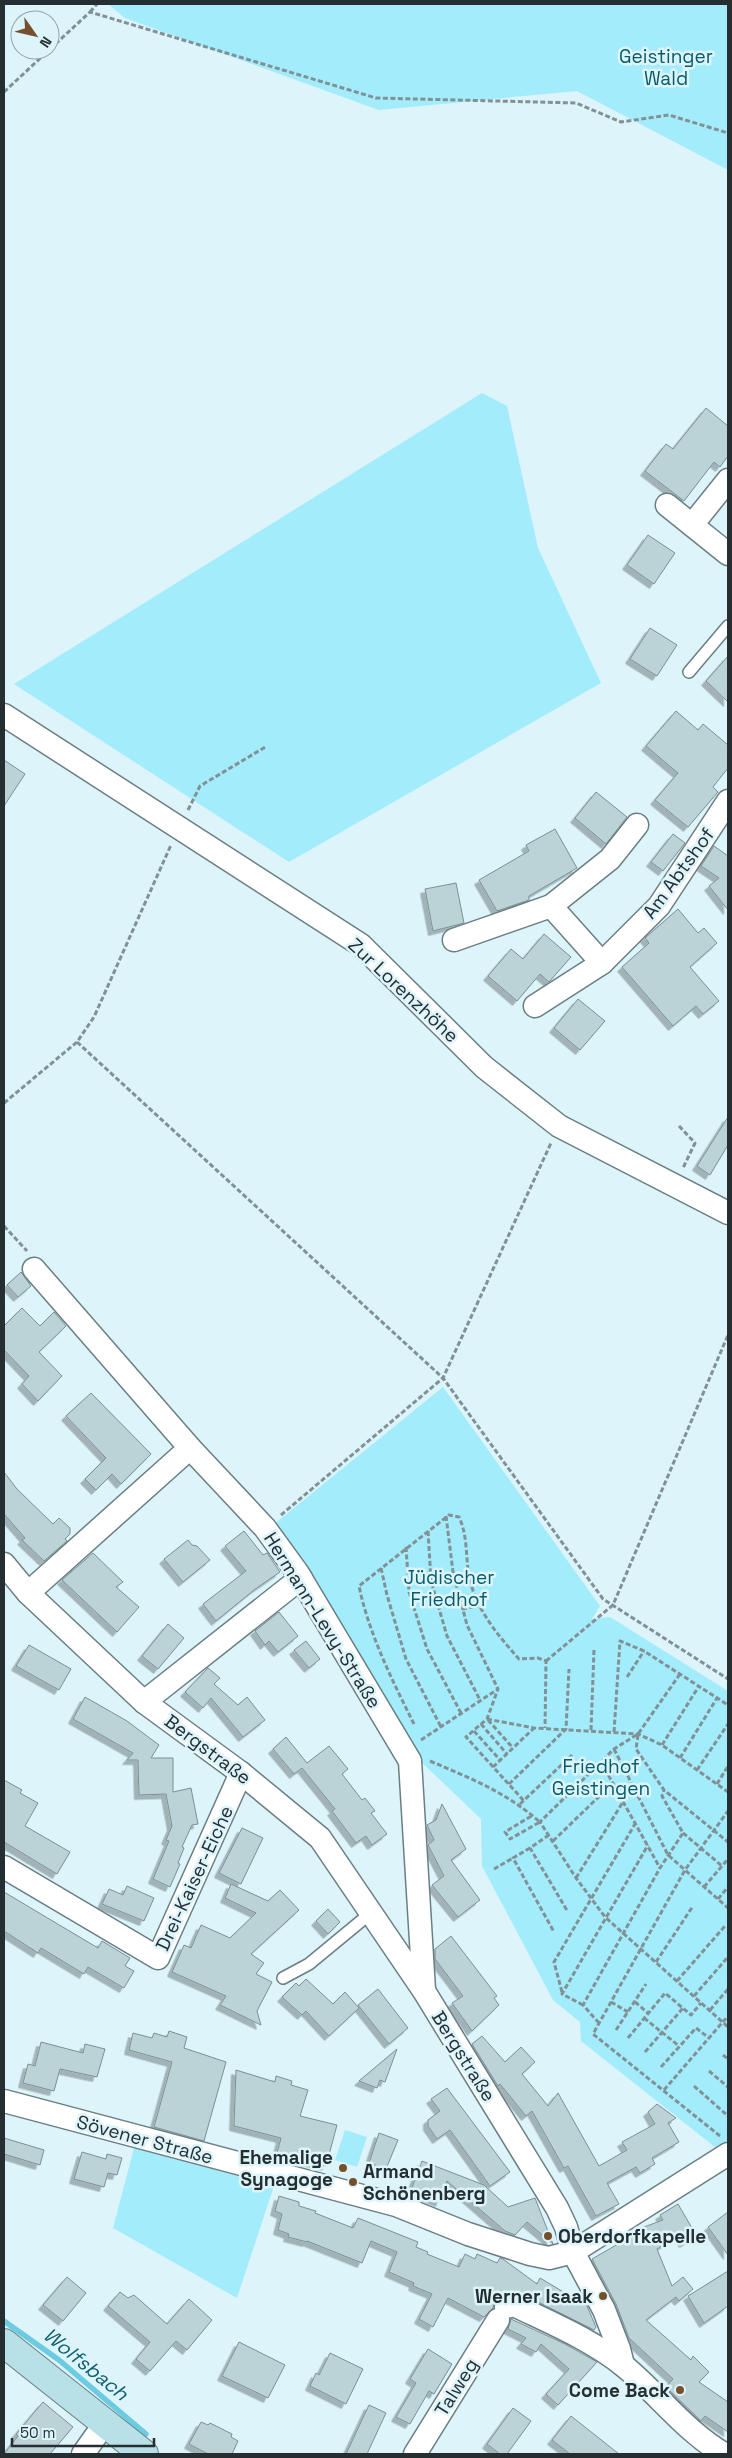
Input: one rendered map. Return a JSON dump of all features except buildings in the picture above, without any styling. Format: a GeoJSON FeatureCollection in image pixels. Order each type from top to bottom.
{"type":"FeatureCollection","features":[{"type":"Feature","properties":{"kind":"main road"},"geometry":{"type":"LineString","coordinates":[[4,2343],[144,2454]]}},
{"type":"Feature","properties":{"kind":"street"},"geometry":{"type":"LineString","coordinates":[[692,525],[728,480]]}},
{"type":"Feature","properties":{"kind":"street"},"geometry":{"type":"LineString","coordinates":[[667,505],[728,554]]}},
{"type":"Feature","properties":{"kind":"street","name":"Zur Lorenzhöhe"},"geometry":{"type":"LineString","coordinates":[[4,715],[361,945],[484,1067],[559,1126],[728,1213]]}},
{"type":"Feature","properties":{"kind":"street","name":"Am Abtshof"},"geometry":{"type":"LineString","coordinates":[[535,1006],[602,963],[659,906],[728,801]]}},
{"type":"Feature","properties":{"kind":"street"},"geometry":{"type":"LineString","coordinates":[[454,940],[551,906],[610,859],[636,825]]}},
{"type":"Feature","properties":{"kind":"street"},"geometry":{"type":"LineString","coordinates":[[551,906],[602,963]]}},
{"type":"Feature","properties":{"kind":"street","name":"Hermann-Levy-Straße"},"geometry":{"type":"LineString","coordinates":[[34,1269],[190,1448],[265,1528],[301,1578],[410,1761],[424,1991]]}},
{"type":"Feature","properties":{"kind":"street"},"geometry":{"type":"LineString","coordinates":[[28,1593],[190,1448]]}},
{"type":"Feature","properties":{"kind":"street","name":"Bergstraße"},"geometry":{"type":"LineString","coordinates":[[4,1564],[28,1593],[144,1702],[242,1773],[320,1838],[424,1991],[557,2208],[566,2227],[573,2252],[604,2310],[623,2365]]}},
{"type":"Feature","properties":{"kind":"street","name":"Bergstraße"},"geometry":{"type":"LineString","coordinates":[[144,1702],[301,1578]]}},
{"type":"Feature","properties":{"kind":"street","name":"Drei-Kaiser-Eiche"},"geometry":{"type":"LineString","coordinates":[[4,1867],[158,1958],[242,1773]]}},
{"type":"Feature","properties":{"kind":"street","name":"Sövener Straße"},"geometry":{"type":"LineString","coordinates":[[4,2101],[396,2206],[468,2234],[530,2254],[549,2258],[573,2252],[726,2147]]}},
{"type":"Feature","properties":{"kind":"street","name":"Talweg"},"geometry":{"type":"LineString","coordinates":[[415,2454],[502,2314],[514,2305],[571,2332],[623,2365]]}},
{"type":"Feature","properties":{"kind":"street"},"geometry":{"type":"LineString","coordinates":[[623,2365],[709,2450]]}},
{"type":"Feature","properties":{"kind":"street"},"geometry":{"type":"LineString","coordinates":[[82,2454],[105,2423]]}},
{"type":"Feature","properties":{"kind":"lane"},"geometry":{"type":"LineString","coordinates":[[689,672],[728,626]]}},
{"type":"Feature","properties":{"kind":"lane"},"geometry":{"type":"LineString","coordinates":[[284,1978],[309,1964],[372,1912]]}},
{"type":"Feature","properties":{"kind":"path"},"geometry":{"type":"LineString","coordinates":[[60,39],[97,4]]}},
{"type":"Feature","properties":{"kind":"path"},"geometry":{"type":"LineString","coordinates":[[90,12],[376,98],[576,102],[622,122],[669,115],[728,133]]}},
{"type":"Feature","properties":{"kind":"path"},"geometry":{"type":"LineString","coordinates":[[4,92],[37,60]]}},
{"type":"Feature","properties":{"kind":"path"},"geometry":{"type":"LineString","coordinates":[[4,1103],[77,1042],[94,1017],[178,828],[200,786],[267,746]]}},
{"type":"Feature","properties":{"kind":"path"},"geometry":{"type":"LineString","coordinates":[[77,1042],[443,1378],[603,1599],[728,1679]]}},
{"type":"Feature","properties":{"kind":"path"},"geometry":{"type":"LineString","coordinates":[[265,1528],[443,1378],[559,1126]]}},
{"type":"Feature","properties":{"kind":"path"},"geometry":{"type":"LineString","coordinates":[[674,1185],[695,1143],[679,1126]]}},
{"type":"Feature","properties":{"kind":"path"},"geometry":{"type":"LineString","coordinates":[[4,1226],[33,1258],[34,1269]]}},
{"type":"Feature","properties":{"kind":"path"},"geometry":{"type":"LineString","coordinates":[[545,1728],[546,1661],[613,1605],[728,1335]]}},
{"type":"Feature","properties":{"kind":"path"},"geometry":{"type":"LineString","coordinates":[[422,1740],[386,1669],[362,1601],[359,1586],[446,1516],[460,1517],[464,1526],[468,1572],[478,1606],[499,1636],[519,1659],[538,1658],[546,1661]]}},
{"type":"Feature","properties":{"kind":"path"},"geometry":{"type":"LineString","coordinates":[[446,1516],[453,1572],[466,1625],[498,1689],[487,1719],[466,1737],[524,1801]]}},
{"type":"Feature","properties":{"kind":"path"},"geometry":{"type":"LineString","coordinates":[[428,1531],[431,1581],[447,1636],[480,1700]]}},
{"type":"Feature","properties":{"kind":"path"},"geometry":{"type":"LineString","coordinates":[[406,1547],[409,1592],[427,1649],[461,1713]]}},
{"type":"Feature","properties":{"kind":"path"},"geometry":{"type":"LineString","coordinates":[[381,1568],[406,1659],[441,1726]]}},
{"type":"Feature","properties":{"kind":"path"},"geometry":{"type":"LineString","coordinates":[[462,1609],[478,1606]]}},
{"type":"Feature","properties":{"kind":"path"},"geometry":{"type":"LineString","coordinates":[[614,1732],[620,1641],[644,1651],[728,1705]]}},
{"type":"Feature","properties":{"kind":"path"},"geometry":{"type":"LineString","coordinates":[[591,1730],[594,1650]]}},
{"type":"Feature","properties":{"kind":"path"},"geometry":{"type":"LineString","coordinates":[[627,1677],[644,1651]]}},
{"type":"Feature","properties":{"kind":"path"},"geometry":{"type":"LineString","coordinates":[[509,1784],[566,1729],[569,1669]]}},
{"type":"Feature","properties":{"kind":"path"},"geometry":{"type":"LineString","coordinates":[[533,1816],[505,1832],[510,1839],[540,1822],[614,1749],[638,1734],[680,1674]]}},
{"type":"Feature","properties":{"kind":"path"},"geometry":{"type":"LineString","coordinates":[[662,1745],[699,1686]]}},
{"type":"Feature","properties":{"kind":"path"},"geometry":{"type":"LineString","coordinates":[[417,1743],[498,1689]]}},
{"type":"Feature","properties":{"kind":"path"},"geometry":{"type":"LineString","coordinates":[[680,1758],[717,1698]]}},
{"type":"Feature","properties":{"kind":"path"},"geometry":{"type":"LineString","coordinates":[[487,1719],[534,1728],[638,1734],[662,1745],[728,1792]]}},
{"type":"Feature","properties":{"kind":"path"},"geometry":{"type":"LineString","coordinates":[[487,1719],[513,1748]]}},
{"type":"Feature","properties":{"kind":"path"},"geometry":{"type":"LineString","coordinates":[[481,1724],[507,1754]]}},
{"type":"Feature","properties":{"kind":"path"},"geometry":{"type":"LineString","coordinates":[[697,1770],[728,1724]]}},
{"type":"Feature","properties":{"kind":"path"},"geometry":{"type":"LineString","coordinates":[[494,1767],[534,1728]]}},
{"type":"Feature","properties":{"kind":"path"},"geometry":{"type":"LineString","coordinates":[[474,1731],[500,1760]]}},
{"type":"Feature","properties":{"kind":"path"},"geometry":{"type":"LineString","coordinates":[[638,1734],[636,1749],[664,1790],[728,1842]]}},
{"type":"Feature","properties":{"kind":"path"},"geometry":{"type":"LineString","coordinates":[[614,1749],[668,1855],[728,1908]]}},
{"type":"Feature","properties":{"kind":"path"},"geometry":{"type":"LineString","coordinates":[[520,1804],[572,1755]]}},
{"type":"Feature","properties":{"kind":"path"},"geometry":{"type":"LineString","coordinates":[[422,1758],[501,1792],[520,1804],[540,1822],[576,1878],[606,1917],[728,2027]]}},
{"type":"Feature","properties":{"kind":"path"},"geometry":{"type":"LineString","coordinates":[[601,1762],[660,1868]]}},
{"type":"Feature","properties":{"kind":"path"},"geometry":{"type":"LineString","coordinates":[[717,1784],[728,1766]]}},
{"type":"Feature","properties":{"kind":"path"},"geometry":{"type":"LineString","coordinates":[[553,1841],[613,1783]]}},
{"type":"Feature","properties":{"kind":"path"},"geometry":{"type":"LineString","coordinates":[[664,1790],[662,1796],[683,1833],[722,1866]]}},
{"type":"Feature","properties":{"kind":"path"},"geometry":{"type":"LineString","coordinates":[[576,1878],[624,1802]]}},
{"type":"Feature","properties":{"kind":"path"},"geometry":{"type":"LineString","coordinates":[[726,2147],[664,2090],[593,2034],[685,1870],[700,1846],[728,1811]]}},
{"type":"Feature","properties":{"kind":"path"},"geometry":{"type":"LineString","coordinates":[[599,2023],[583,2005],[562,1994],[554,1962],[635,1824]]}},
{"type":"Feature","properties":{"kind":"path"},"geometry":{"type":"LineString","coordinates":[[583,2005],[660,1868],[683,1833]]}},
{"type":"Feature","properties":{"kind":"path"},"geometry":{"type":"LineString","coordinates":[[494,1869],[549,1835]]}},
{"type":"Feature","properties":{"kind":"path"},"geometry":{"type":"LineString","coordinates":[[562,1994],[648,1845]]}},
{"type":"Feature","properties":{"kind":"path"},"geometry":{"type":"LineString","coordinates":[[530,1848],[568,1912]]}},
{"type":"Feature","properties":{"kind":"path"},"geometry":{"type":"LineString","coordinates":[[513,1858],[554,1932]]}},
{"type":"Feature","properties":{"kind":"path"},"geometry":{"type":"LineString","coordinates":[[704,1887],[728,1859]]}},
{"type":"Feature","properties":{"kind":"path"},"geometry":{"type":"LineString","coordinates":[[718,1899],[728,1887]]}},
{"type":"Feature","properties":{"kind":"path"},"geometry":{"type":"LineString","coordinates":[[656,1962],[693,1906]]}},
{"type":"Feature","properties":{"kind":"path"},"geometry":{"type":"LineString","coordinates":[[677,1981],[725,1926]]}},
{"type":"Feature","properties":{"kind":"path"},"geometry":{"type":"LineString","coordinates":[[694,1996],[728,1957]]}},
{"type":"Feature","properties":{"kind":"path"},"geometry":{"type":"LineString","coordinates":[[616,2030],[646,1984]]}},
{"type":"Feature","properties":{"kind":"path"},"geometry":{"type":"LineString","coordinates":[[710,2010],[728,1989]]}},
{"type":"Feature","properties":{"kind":"path"},"geometry":{"type":"LineString","coordinates":[[628,2038],[665,1993],[691,2015],[701,2003]]}},
{"type":"Feature","properties":{"kind":"path"},"geometry":{"type":"LineString","coordinates":[[611,2002],[628,2012]]}},
{"type":"Feature","properties":{"kind":"path"},"geometry":{"type":"LineString","coordinates":[[635,2002],[648,2013]]}},
{"type":"Feature","properties":{"kind":"path"},"geometry":{"type":"LineString","coordinates":[[645,2052],[683,2008]]}},
{"type":"Feature","properties":{"kind":"path"},"geometry":{"type":"LineString","coordinates":[[664,2090],[728,2016]]}},
{"type":"Feature","properties":{"kind":"path"},"geometry":{"type":"LineString","coordinates":[[644,2018],[679,2046]]}},
{"type":"Feature","properties":{"kind":"path"},"geometry":{"type":"LineString","coordinates":[[661,2067],[696,2028],[709,2038]]}},
{"type":"Feature","properties":{"kind":"path"},"geometry":{"type":"LineString","coordinates":[[723,2055],[728,2059]]}},
{"type":"Feature","properties":{"kind":"path"},"geometry":{"type":"LineString","coordinates":[[709,2071],[728,2087]]}},
{"type":"Feature","properties":{"kind":"path"},"geometry":{"type":"LineString","coordinates":[[694,2086],[728,2116]]}},
{"type":"Feature","properties":{"kind":"green space","name":"Geistinger Wald"},"geometry":{"type":"Polygon","coordinates":[[[108,4],[728,4],[728,170],[577,91],[379,110],[125,18],[108,4]]]}},
{"type":"Feature","properties":{"kind":"green space"},"geometry":{"type":"Polygon","coordinates":[[[482,393],[507,406],[538,548],[601,683],[289,862],[14,684],[482,393]]]}},
{"type":"Feature","properties":{"kind":"green space","name":"Friedhof Geistingen"},"geometry":{"type":"Polygon","coordinates":[[[443,1387],[600,1606],[592,1619],[610,1617],[728,1691],[728,2146],[720,2151],[581,2041],[580,2022],[553,2000],[482,1866],[481,1819],[413,1754],[273,1525],[443,1387]]]}},
{"type":"Feature","properties":{"kind":"green space"},"geometry":{"type":"Polygon","coordinates":[[[345,2130],[367,2137],[357,2167],[335,2160],[345,2130]]]}},
{"type":"Feature","properties":{"kind":"green space"},"geometry":{"type":"Polygon","coordinates":[[[134,2148],[274,2186],[237,2298],[113,2228],[134,2148]]]}},
{"type":"Feature","properties":{"kind":"waterway","name":"Wolfsbach"},"geometry":{"type":"LineString","coordinates":[[4,2321],[59,2360],[146,2434]]}},
{"type":"Feature","properties":{"kind":"place","name":"Ehemalige Synagoge"},"geometry":{"type":"Point","coordinates":[343,2168]}},
{"type":"Feature","properties":{"kind":"place","name":"Armand Schönenberg"},"geometry":{"type":"Point","coordinates":[353,2182]}},
{"type":"Feature","properties":{"kind":"place","name":"Oberdorfkapelle"},"geometry":{"type":"Point","coordinates":[548,2236]}},
{"type":"Feature","properties":{"kind":"place","name":"Werner Isaak"},"geometry":{"type":"Point","coordinates":[603,2296]}},
{"type":"Feature","properties":{"kind":"place","name":"Come Back"},"geometry":{"type":"Point","coordinates":[680,2390]}},
{"type":"Feature","properties":{"kind":"park label","name":"Jüdischer Friedhof"},"geometry":{"type":"Point","coordinates":[449,1588]}}]}
